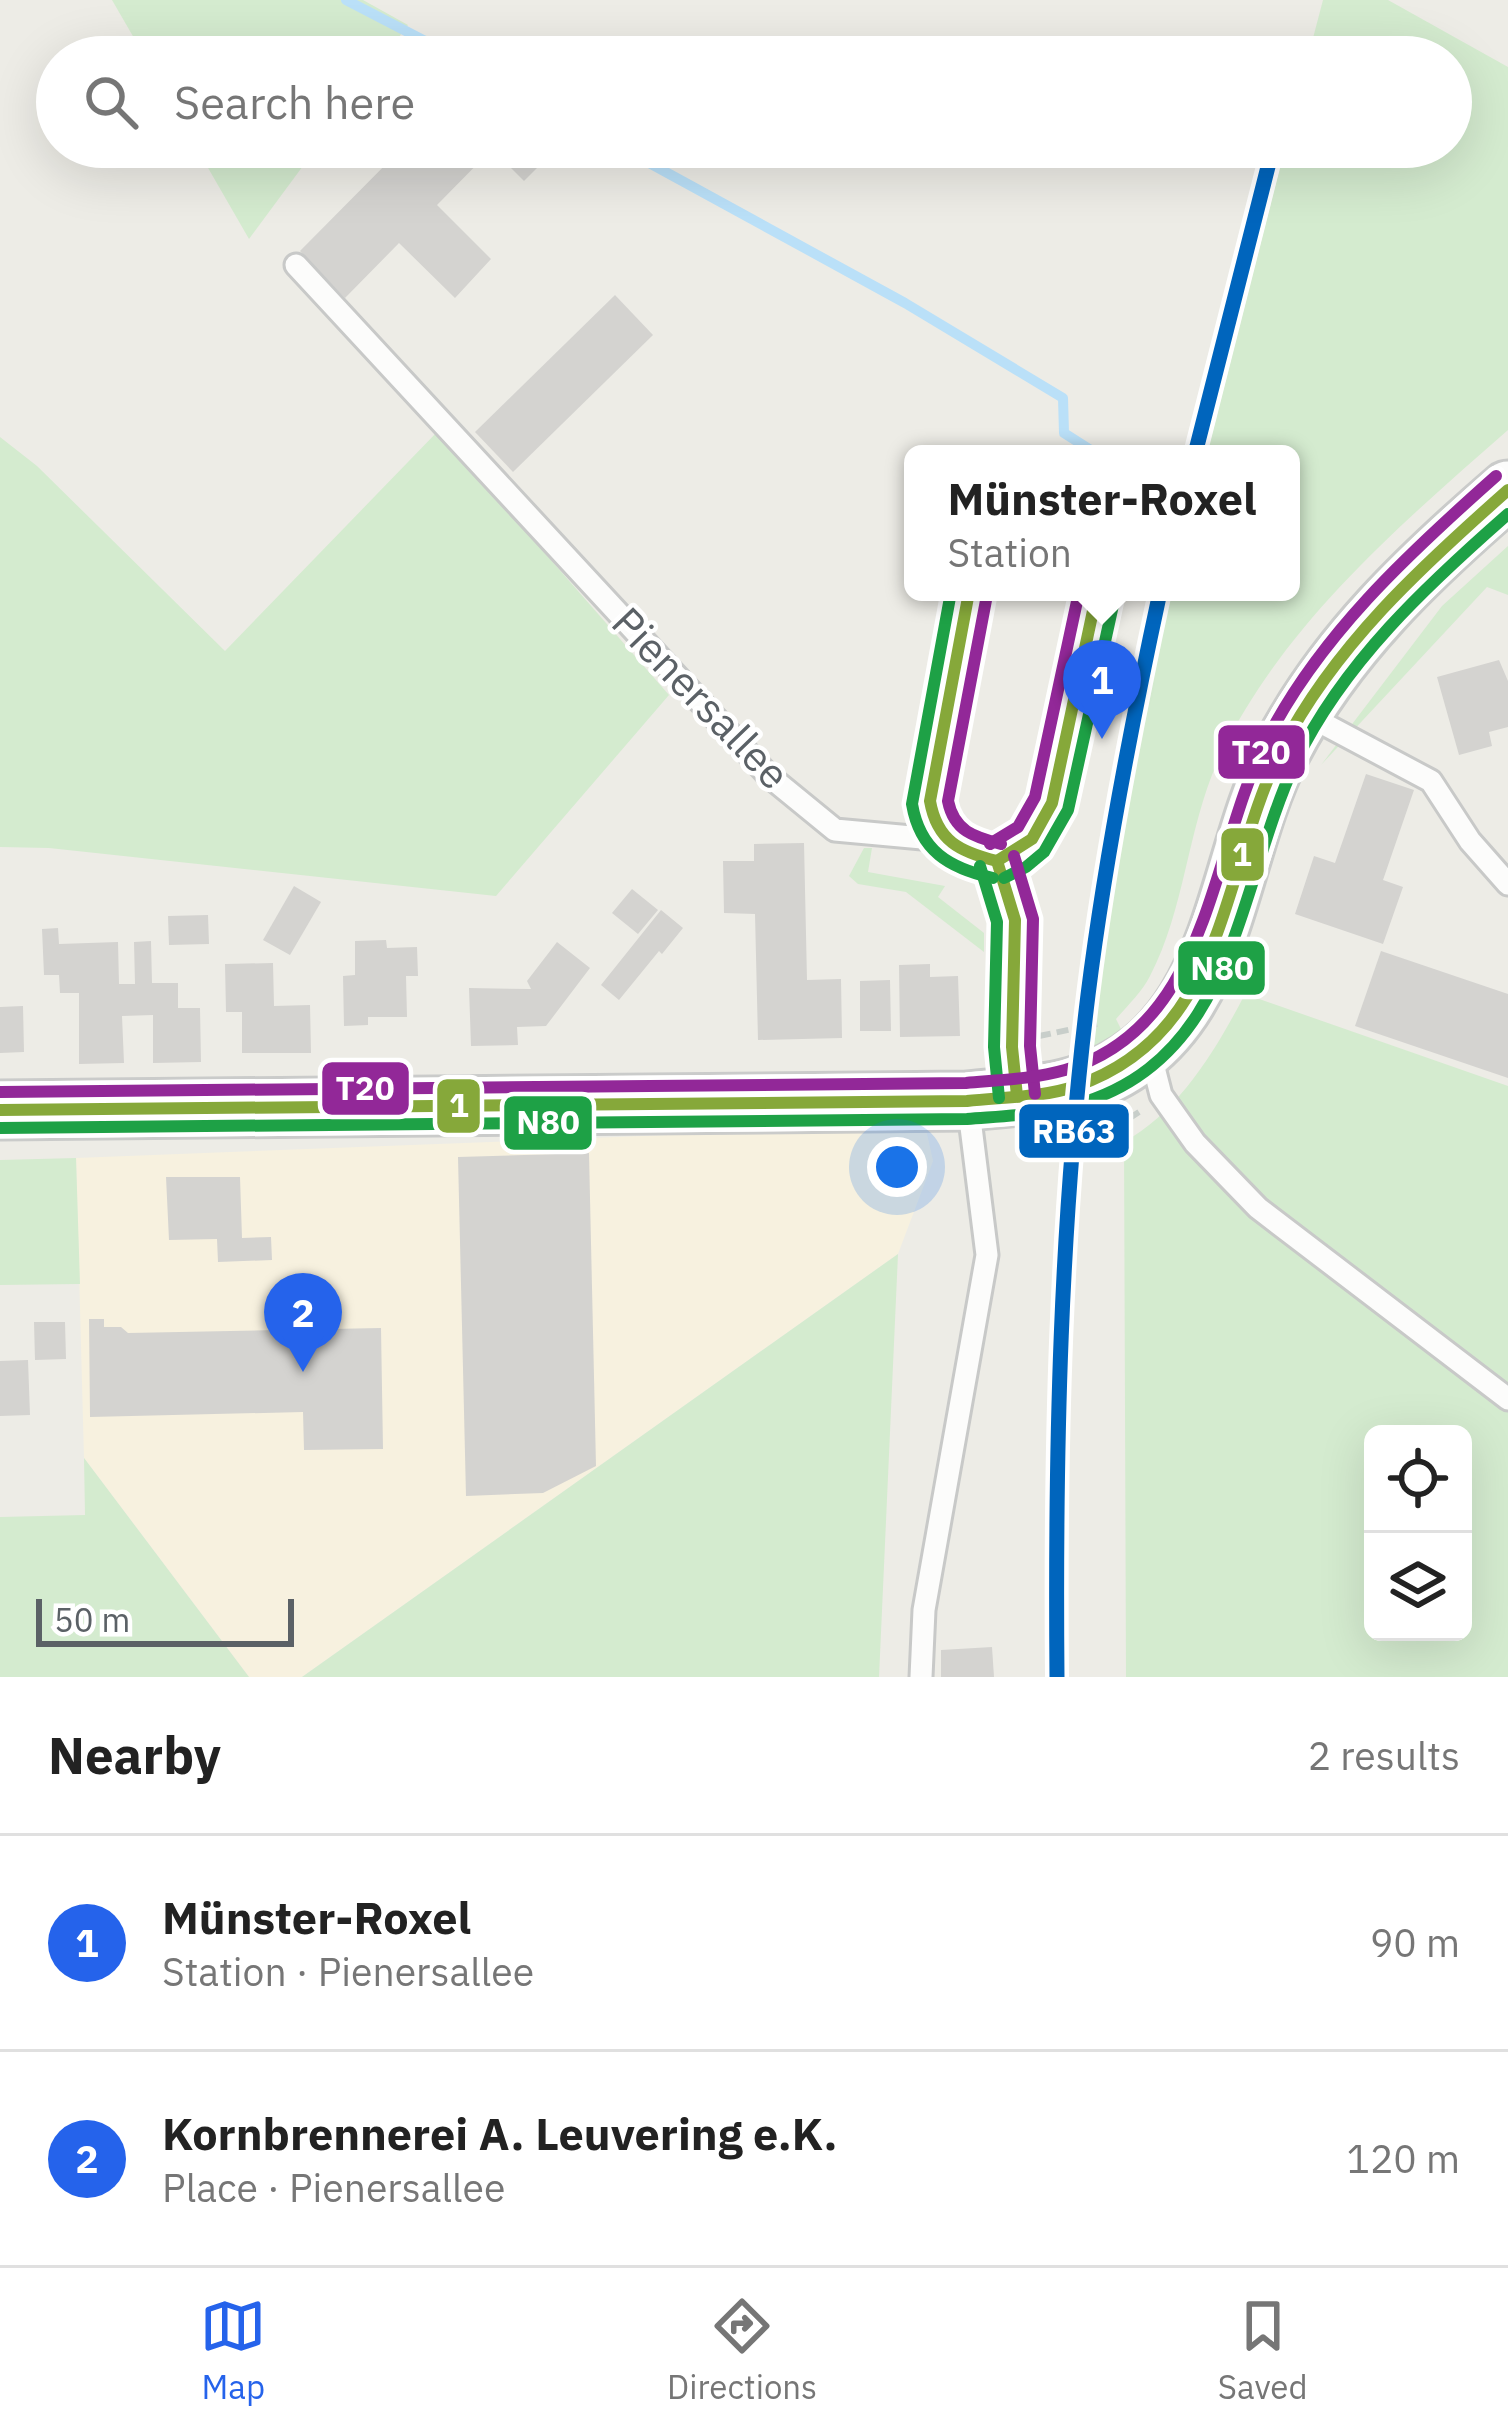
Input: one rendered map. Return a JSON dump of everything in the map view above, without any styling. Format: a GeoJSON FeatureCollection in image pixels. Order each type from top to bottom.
{"type":"FeatureCollection","features":[{"type":"Feature","properties":{"kind":"main road"},"geometry":{"type":"LineString","coordinates":[[0,1110],[992,1098],[1076,1087],[1113,1071],[1149,1047],[1183,1012],[1202,979],[1262,792],[1302,713],[1385,604],[1508,490]]}},
{"type":"Feature","properties":{"kind":"lane","name":"Pienersallee"},"geometry":{"type":"LineString","coordinates":[[296,265],[769,776],[835,830],[944,840],[969,854],[997,861]]}},
{"type":"Feature","properties":{"kind":"lane"},"geometry":{"type":"LineString","coordinates":[[944,840],[932,822],[930,801],[967,601]]}},
{"type":"Feature","properties":{"kind":"lane"},"geometry":{"type":"LineString","coordinates":[[921,1677],[924,1610],[987,1255],[992,1098],[1012,1046],[1015,920],[997,861],[1015,855],[1039,834],[1052,803],[1095,601]]}},
{"type":"Feature","properties":{"kind":"lane"},"geometry":{"type":"LineString","coordinates":[[1302,713],[1431,782],[1470,841],[1508,884]]}},
{"type":"Feature","properties":{"kind":"lane"},"geometry":{"type":"LineString","coordinates":[[1149,1047],[1161,1095],[1195,1143],[1258,1208],[1508,1399]]}},
{"type":"Feature","properties":{"kind":"shaded area"},"geometry":{"type":"Polygon","coordinates":[[[925,1125],[933,1161],[898,1254],[302,1677],[249,1677],[84,1458],[76,1158],[925,1125]]]}},
{"type":"Feature","properties":{"kind":"green space"},"geometry":{"type":"Polygon","coordinates":[[[112,0],[363,0],[408,25],[400,36],[133,36],[112,0]]]}},
{"type":"Feature","properties":{"kind":"green space"},"geometry":{"type":"Polygon","coordinates":[[[1323,0],[1388,0],[1452,36],[1314,36],[1323,0]]]}},
{"type":"Feature","properties":{"kind":"green space"},"geometry":{"type":"Polygon","coordinates":[[[1472,47],[1508,67],[1508,430],[1349,577],[1279,659],[1249,703],[1211,777],[1162,949],[1147,982],[1116,1019],[1126,1039],[1086,1062],[1122,826],[1170,601],[1300,601],[1300,445],[1209,445],[1280,168],[1472,168],[1472,47]]]}},
{"type":"Feature","properties":{"kind":"green space"},"geometry":{"type":"Polygon","coordinates":[[[208,168],[301,168],[249,239],[208,168]]]}},
{"type":"Feature","properties":{"kind":"green space"},"geometry":{"type":"Polygon","coordinates":[[[438,431],[669,695],[496,896],[49,848],[0,847],[0,437],[37,466],[225,651],[438,431]]]}},
{"type":"Feature","properties":{"kind":"green space"},"geometry":{"type":"Polygon","coordinates":[[[1508,546],[1508,595],[1487,587],[1321,765],[1442,606],[1508,546]]]}},
{"type":"Feature","properties":{"kind":"green space"},"geometry":{"type":"Polygon","coordinates":[[[864,848],[872,848],[868,872],[945,886],[938,897],[984,933],[984,952],[906,892],[858,884],[849,876],[864,848]]]}},
{"type":"Feature","properties":{"kind":"green space"},"geometry":{"type":"Polygon","coordinates":[[[1245,994],[1508,1086],[1508,1677],[1126,1677],[1124,1142],[1162,1114],[1209,1057],[1245,994]]]}},
{"type":"Feature","properties":{"kind":"green space"},"geometry":{"type":"Polygon","coordinates":[[[76,1158],[80,1284],[0,1285],[0,1160],[76,1158]]]}},
{"type":"Feature","properties":{"kind":"green space"},"geometry":{"type":"Polygon","coordinates":[[[898,1254],[879,1677],[302,1677],[898,1254]]]}},
{"type":"Feature","properties":{"kind":"green space"},"geometry":{"type":"Polygon","coordinates":[[[84,1458],[249,1677],[0,1677],[0,1517],[85,1515],[84,1458]]]}},
{"type":"Feature","properties":{"kind":"building"},"geometry":{"type":"Polygon","coordinates":[[[382,168],[473,168],[437,205],[491,259],[455,298],[399,243],[345,298],[300,251],[382,168]]]}},
{"type":"Feature","properties":{"kind":"building"},"geometry":{"type":"Polygon","coordinates":[[[511,168],[537,168],[524,181],[511,168]]]}},
{"type":"Feature","properties":{"kind":"building"},"geometry":{"type":"Polygon","coordinates":[[[615,295],[653,335],[513,472],[475,432],[615,295]]]}},
{"type":"Feature","properties":{"kind":"building"},"geometry":{"type":"Polygon","coordinates":[[[1499,660],[1508,681],[1508,727],[1489,732],[1492,746],[1459,755],[1437,677],[1499,660]]]}},
{"type":"Feature","properties":{"kind":"building"},"geometry":{"type":"Polygon","coordinates":[[[1366,774],[1414,790],[1383,880],[1403,887],[1383,944],[1295,914],[1314,856],[1335,863],[1366,774]]]}},
{"type":"Feature","properties":{"kind":"building"},"geometry":{"type":"Polygon","coordinates":[[[804,843],[807,980],[841,979],[842,1038],[758,1040],[755,914],[724,913],[723,861],[754,861],[754,844],[804,843]]]}},
{"type":"Feature","properties":{"kind":"building"},"geometry":{"type":"Polygon","coordinates":[[[294,886],[321,902],[290,955],[263,940],[294,886]]]}},
{"type":"Feature","properties":{"kind":"building"},"geometry":{"type":"Polygon","coordinates":[[[632,889],[658,910],[638,934],[612,913],[632,889]]]}},
{"type":"Feature","properties":{"kind":"building"},"geometry":{"type":"Polygon","coordinates":[[[661,910],[683,928],[619,1000],[601,985],[661,910]]]}},
{"type":"Feature","properties":{"kind":"building"},"geometry":{"type":"Polygon","coordinates":[[[208,915],[209,944],[169,945],[168,916],[208,915]]]}},
{"type":"Feature","properties":{"kind":"building"},"geometry":{"type":"Polygon","coordinates":[[[58,928],[59,944],[118,942],[119,984],[135,984],[134,942],[151,941],[152,983],[178,983],[178,1008],[200,1008],[201,1062],[153,1063],[153,1015],[122,1016],[124,1063],[79,1064],[79,993],[60,993],[59,975],[44,975],[42,929],[58,928]]]}},
{"type":"Feature","properties":{"kind":"building"},"geometry":{"type":"Polygon","coordinates":[[[386,940],[387,948],[417,947],[418,976],[406,976],[407,1017],[368,1017],[368,1025],[344,1026],[343,976],[355,975],[355,941],[386,940]]]}},
{"type":"Feature","properties":{"kind":"building"},"geometry":{"type":"Polygon","coordinates":[[[557,942],[590,968],[546,1026],[517,1027],[518,1045],[471,1046],[469,988],[531,989],[527,981],[557,942]]]}},
{"type":"Feature","properties":{"kind":"building"},"geometry":{"type":"Polygon","coordinates":[[[1381,951],[1508,994],[1508,1078],[1355,1026],[1381,951]]]}},
{"type":"Feature","properties":{"kind":"building"},"geometry":{"type":"Polygon","coordinates":[[[273,963],[274,1006],[310,1005],[311,1053],[242,1053],[242,1012],[226,1012],[225,964],[273,963]]]}},
{"type":"Feature","properties":{"kind":"building"},"geometry":{"type":"Polygon","coordinates":[[[930,964],[930,977],[958,976],[960,1036],[900,1037],[899,965],[930,964]]]}},
{"type":"Feature","properties":{"kind":"building"},"geometry":{"type":"Polygon","coordinates":[[[890,980],[891,1031],[860,1031],[860,981],[890,980]]]}},
{"type":"Feature","properties":{"kind":"building"},"geometry":{"type":"Polygon","coordinates":[[[23,1006],[24,1052],[0,1053],[0,1007],[23,1006]]]}},
{"type":"Feature","properties":{"kind":"building"},"geometry":{"type":"Polygon","coordinates":[[[589,1153],[596,1466],[543,1493],[466,1496],[458,1157],[589,1153]]]}},
{"type":"Feature","properties":{"kind":"building"},"geometry":{"type":"Polygon","coordinates":[[[166,1177],[240,1177],[242,1238],[271,1237],[272,1260],[218,1262],[217,1239],[169,1240],[166,1177]]]}},
{"type":"Feature","properties":{"kind":"building"},"geometry":{"type":"Polygon","coordinates":[[[89,1319],[104,1319],[104,1327],[121,1327],[128,1333],[381,1328],[383,1449],[304,1450],[303,1412],[90,1417],[89,1319]]]}},
{"type":"Feature","properties":{"kind":"building"},"geometry":{"type":"Polygon","coordinates":[[[34,1322],[65,1322],[66,1359],[35,1360],[34,1322]]]}},
{"type":"Feature","properties":{"kind":"building"},"geometry":{"type":"Polygon","coordinates":[[[28,1360],[30,1415],[0,1416],[0,1361],[28,1360]]]}},
{"type":"Feature","properties":{"kind":"building"},"geometry":{"type":"Polygon","coordinates":[[[992,1647],[994,1677],[941,1677],[941,1650],[992,1647]]]}},
{"type":"Feature","properties":{"kind":"waterway"},"geometry":{"type":"LineString","coordinates":[[346,0],[415,36]]}},
{"type":"Feature","properties":{"kind":"waterway"},"geometry":{"type":"LineString","coordinates":[[658,168],[905,303],[1063,398],[1064,433],[1083,445]]}},
{"type":"Feature","properties":{"kind":"transit line","name":"RB63"},"geometry":{"type":"LineString","coordinates":[[1197,445],[1268,168]]}},
{"type":"Feature","properties":{"kind":"transit line","name":"T20"},"geometry":{"type":"LineString","coordinates":[[0,1092],[966,1083],[1065,1070],[1113,1049],[1149,1017],[1177,978],[1198,934],[1265,743],[1311,668],[1367,599],[1496,476]]}},
{"type":"Feature","properties":{"kind":"transit line","name":"1"},"geometry":{"type":"LineString","coordinates":[[0,1110],[967,1101],[1076,1086],[1126,1062],[1164,1029],[1192,989],[1213,945],[1261,798],[1302,712],[1382,610],[1508,490]]}},
{"type":"Feature","properties":{"kind":"transit line","name":"N80"},"geometry":{"type":"LineString","coordinates":[[0,1128],[967,1119],[1075,1105],[1129,1083],[1169,1050],[1200,1010],[1224,964],[1276,810],[1315,725],[1389,627],[1508,514]]}},
{"type":"Feature","properties":{"kind":"transit line","name":"N80"},"geometry":{"type":"LineString","coordinates":[[949,601],[912,804],[922,834],[939,855],[993,878]]}},
{"type":"Feature","properties":{"kind":"transit line","name":"1"},"geometry":{"type":"LineString","coordinates":[[967,601],[930,801],[938,826],[952,843],[997,861]]}},
{"type":"Feature","properties":{"kind":"transit line","name":"T20"},"geometry":{"type":"LineString","coordinates":[[986,601],[948,801],[955,819],[967,831],[1001,844]]}},
{"type":"Feature","properties":{"kind":"transit line","name":"T20"},"geometry":{"type":"LineString","coordinates":[[990,844],[1018,827],[1035,797],[1077,601]]}},
{"type":"Feature","properties":{"kind":"transit line","name":"1"},"geometry":{"type":"LineString","coordinates":[[997,861],[1032,839],[1052,803],[1095,601]]}},
{"type":"Feature","properties":{"kind":"transit line","name":"N80"},"geometry":{"type":"LineString","coordinates":[[1004,878],[1044,852],[1068,810],[1114,601]]}},
{"type":"Feature","properties":{"kind":"transit line","name":"RB63"},"geometry":{"type":"LineString","coordinates":[[1057,1677],[1061,1336],[1071,1165],[1095,944],[1158,601]]}},
{"type":"Feature","properties":{"kind":"transit line","name":"T20"},"geometry":{"type":"LineString","coordinates":[[1014,856],[1033,919],[1030,1046],[1035,1094]]}},
{"type":"Feature","properties":{"kind":"transit line","name":"1"},"geometry":{"type":"LineString","coordinates":[[997,861],[1015,920],[1012,1047],[1017,1096]]}},
{"type":"Feature","properties":{"kind":"transit line","name":"N80"},"geometry":{"type":"LineString","coordinates":[[980,866],[997,922],[994,1047],[999,1098]]}},
{"type":"Feature","properties":{"kind":"place","name":"Münster-Roxel"},"geometry":{"type":"Point","coordinates":[1102,739]}},
{"type":"Feature","properties":{"kind":"place","name":"Kornbrennerei A. Leuvering e.K."},"geometry":{"type":"Point","coordinates":[303,1372]}}]}
